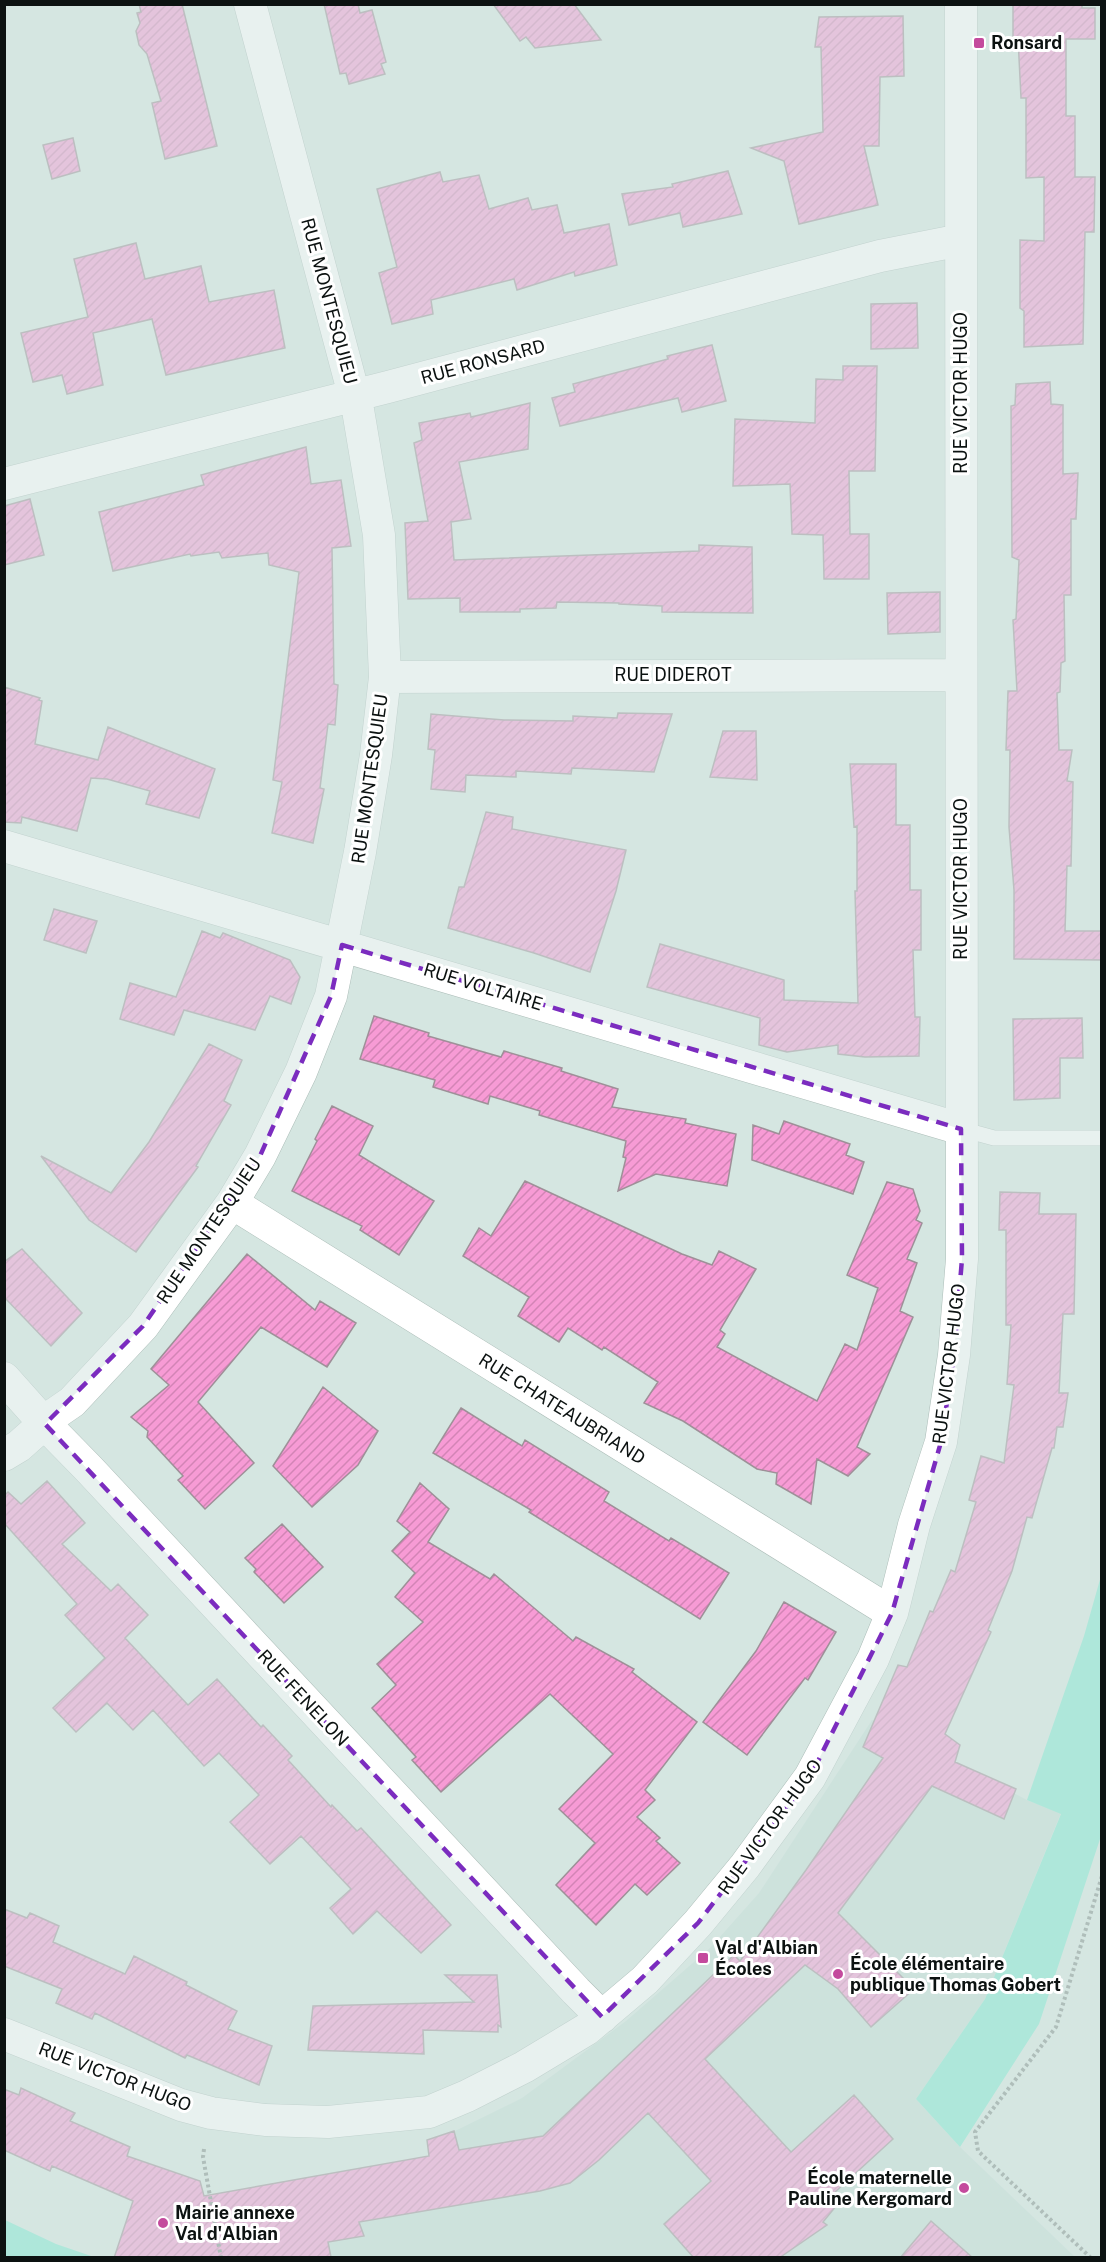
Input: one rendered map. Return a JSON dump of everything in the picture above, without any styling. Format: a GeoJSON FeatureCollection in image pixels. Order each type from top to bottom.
{"type":"FeatureCollection","features":[{"type":"Feature","properties":{"kind":"street","name":"RUE MONTESQUIEU"},"geometry":{"type":"LineString","coordinates":[[4,1455],[19,1446],[72,1402],[143,1326],[232,1203],[260,1156],[301,1072],[331,996],[374,766],[385,676],[379,535],[361,422],[250,4]]}},
{"type":"Feature","properties":{"kind":"street","name":"RUE VICTOR HUGO"},"geometry":{"type":"LineString","coordinates":[[4,2034],[170,2101],[211,2113],[265,2120],[328,2122],[429,2112],[467,2096],[524,2067],[587,2029],[645,1980],[698,1923],[745,1866],[810,1777],[873,1659],[892,1614],[914,1525],[941,1442],[954,1355],[962,1259],[961,4]]}},
{"type":"Feature","properties":{"kind":"street","name":"RUE RONSARD"},"geometry":{"type":"LineString","coordinates":[[4,484],[354,395],[880,256],[961,240]]}},
{"type":"Feature","properties":{"kind":"street","name":"RUE DIDEROT"},"geometry":{"type":"LineString","coordinates":[[385,676],[961,675]]}},
{"type":"Feature","properties":{"kind":"street","name":"RUE VOLTAIRE"},"geometry":{"type":"LineString","coordinates":[[4,846],[961,1129]]}},
{"type":"Feature","properties":{"kind":"street","name":"RUE CHATEAUBRIAND"},"geometry":{"type":"LineString","coordinates":[[232,1203],[892,1614]]}},
{"type":"Feature","properties":{"kind":"street","name":"RUE FENELON"},"geometry":{"type":"LineString","coordinates":[[4,1378],[602,2017]]}},
{"type":"Feature","properties":{"kind":"lane"},"geometry":{"type":"LineString","coordinates":[[961,1129],[994,1138],[1101,1138]]}},
{"type":"Feature","properties":{"kind":"path"},"geometry":{"type":"LineString","coordinates":[[1091,2258],[978,2151],[975,2132],[1056,2027],[1101,1876]]}},
{"type":"Feature","properties":{"kind":"path"},"geometry":{"type":"LineString","coordinates":[[211,2113],[203,2157],[220,2258]]}},
{"type":"Feature","properties":{"kind":"highlighted area"},"geometry":{"type":"Polygon","coordinates":[[[342,945],[961,1129],[962,1259],[954,1355],[941,1442],[892,1613],[810,1777],[698,1923],[602,2017],[45,1424],[143,1326],[260,1156],[331,996],[342,945]]]}},
{"type":"Feature","properties":{"kind":"shaded area","name":"École élémentaire publique Thomas Gobert"},"geometry":{"type":"Polygon","coordinates":[[[872,1720],[1027,1800],[1061,1813],[985,1999],[916,2099],[960,2147],[1075,2257],[263,2258],[262,2253],[228,2257],[216,2194],[429,2156],[427,2140],[455,2131],[522,2098],[626,2021],[710,1948],[759,1893],[872,1720]]]}},
{"type":"Feature","properties":{"kind":"green space"},"geometry":{"type":"Polygon","coordinates":[[[1101,1576],[1101,1836],[1039,2024],[960,2147],[916,2099],[985,1999],[1061,1814],[1027,1800],[1084,1636],[1101,1576]]]}},
{"type":"Feature","properties":{"kind":"green space"},"geometry":{"type":"Polygon","coordinates":[[[5,2220],[56,2244],[94,2257],[5,2257],[5,2220]]]}},
{"type":"Feature","properties":{"kind":"building"},"geometry":{"type":"Polygon","coordinates":[[[139,4],[182,4],[217,146],[165,159],[152,103],[161,101],[147,54],[139,45],[136,31],[140,23],[137,13],[141,12],[139,4]]]}},
{"type":"Feature","properties":{"kind":"building"},"geometry":{"type":"Polygon","coordinates":[[[324,4],[358,4],[360,13],[372,10],[386,62],[381,64],[385,74],[349,84],[346,73],[340,74],[324,4]]]}},
{"type":"Feature","properties":{"kind":"building"},"geometry":{"type":"Polygon","coordinates":[[[493,4],[574,4],[601,40],[535,48],[526,37],[520,41],[493,4]]]}},
{"type":"Feature","properties":{"kind":"building"},"geometry":{"type":"Polygon","coordinates":[[[1013,4],[1082,4],[1082,8],[1095,8],[1095,39],[1066,39],[1066,116],[1075,116],[1075,177],[1095,177],[1094,232],[1085,232],[1083,344],[1024,347],[1024,311],[1020,308],[1020,240],[1044,241],[1044,177],[1026,178],[1026,98],[1021,98],[1018,38],[1013,38],[1013,4]]]}},
{"type":"Feature","properties":{"kind":"building"},"geometry":{"type":"Polygon","coordinates":[[[903,16],[904,76],[880,77],[879,146],[864,146],[878,205],[799,224],[784,161],[751,148],[823,132],[821,47],[815,47],[819,17],[903,16]]]}},
{"type":"Feature","properties":{"kind":"building"},"geometry":{"type":"Polygon","coordinates":[[[73,138],[80,171],[52,179],[43,145],[73,138]]]}},
{"type":"Feature","properties":{"kind":"building"},"geometry":{"type":"Polygon","coordinates":[[[728,171],[742,214],[683,227],[680,213],[629,225],[622,194],[673,187],[672,184],[728,171]]]}},
{"type":"Feature","properties":{"kind":"building"},"geometry":{"type":"Polygon","coordinates":[[[440,172],[443,182],[479,175],[489,209],[528,198],[532,210],[557,205],[564,233],[609,224],[617,265],[575,276],[574,272],[517,290],[514,279],[431,300],[433,314],[392,324],[379,273],[397,267],[377,189],[440,172]]]}},
{"type":"Feature","properties":{"kind":"building"},"geometry":{"type":"Polygon","coordinates":[[[136,243],[145,279],[201,266],[209,302],[274,290],[285,348],[166,375],[152,319],[93,333],[103,385],[67,394],[62,375],[33,382],[21,333],[88,317],[74,259],[136,243]]]}},
{"type":"Feature","properties":{"kind":"building"},"geometry":{"type":"Polygon","coordinates":[[[917,303],[918,348],[871,349],[871,304],[917,303]]]}},
{"type":"Feature","properties":{"kind":"building"},"geometry":{"type":"Polygon","coordinates":[[[712,345],[726,401],[682,412],[678,398],[560,426],[552,398],[575,392],[573,384],[712,345]]]}},
{"type":"Feature","properties":{"kind":"building"},"geometry":{"type":"Polygon","coordinates":[[[843,366],[877,366],[875,471],[849,471],[850,534],[869,534],[869,579],[824,579],[823,535],[792,534],[790,484],[733,486],[735,419],[815,423],[816,379],[843,380],[843,366]]]}},
{"type":"Feature","properties":{"kind":"building"},"geometry":{"type":"Polygon","coordinates":[[[1050,382],[1051,404],[1063,405],[1063,474],[1078,473],[1076,519],[1071,519],[1071,595],[1064,595],[1065,661],[1061,663],[1060,692],[1057,693],[1059,750],[1072,750],[1067,781],[1073,782],[1071,866],[1067,866],[1065,931],[1101,931],[1101,960],[1014,959],[1014,890],[1009,827],[1010,750],[1006,750],[1008,691],[1017,691],[1013,620],[1016,619],[1019,560],[1012,557],[1011,406],[1015,405],[1016,384],[1050,382]]]}},
{"type":"Feature","properties":{"kind":"building"},"geometry":{"type":"Polygon","coordinates":[[[530,403],[528,449],[459,462],[471,519],[451,522],[454,560],[699,551],[699,545],[752,547],[753,613],[662,612],[662,606],[557,602],[556,608],[520,609],[520,612],[460,612],[460,598],[408,599],[405,523],[428,521],[414,443],[422,440],[419,423],[470,413],[471,417],[530,403]]]}},
{"type":"Feature","properties":{"kind":"building"},"geometry":{"type":"Polygon","coordinates":[[[306,447],[311,484],[341,480],[351,546],[332,548],[334,684],[338,685],[335,725],[328,724],[320,788],[324,789],[313,843],[272,833],[282,782],[273,780],[299,572],[269,565],[268,553],[222,558],[219,552],[191,556],[190,554],[113,571],[99,512],[204,485],[201,475],[306,447]]]}},
{"type":"Feature","properties":{"kind":"building"},"geometry":{"type":"Polygon","coordinates":[[[30,499],[44,555],[4,565],[4,506],[30,499]]]}},
{"type":"Feature","properties":{"kind":"building"},"geometry":{"type":"Polygon","coordinates":[[[940,592],[940,632],[888,634],[887,593],[940,592]]]}},
{"type":"Feature","properties":{"kind":"building"},"geometry":{"type":"Polygon","coordinates":[[[4,687],[40,698],[39,700],[42,701],[35,744],[98,760],[108,727],[215,769],[199,818],[146,804],[150,791],[107,779],[91,778],[77,831],[22,817],[21,823],[4,822],[4,687]]]}},
{"type":"Feature","properties":{"kind":"building"},"geometry":{"type":"Polygon","coordinates":[[[618,713],[672,714],[654,772],[572,768],[571,774],[516,771],[516,777],[466,775],[465,792],[431,789],[435,750],[428,749],[431,714],[504,720],[573,721],[573,716],[617,718],[618,713]]]}},
{"type":"Feature","properties":{"kind":"building"},"geometry":{"type":"Polygon","coordinates":[[[723,731],[756,731],[757,780],[710,777],[723,731]]]}},
{"type":"Feature","properties":{"kind":"building"},"geometry":{"type":"Polygon","coordinates":[[[850,764],[896,764],[896,825],[910,825],[910,890],[921,890],[921,950],[913,950],[915,1017],[920,1017],[919,1056],[865,1057],[838,1054],[838,1045],[787,1052],[759,1045],[760,1018],[647,987],[660,944],[784,980],[784,1000],[858,1003],[855,891],[857,891],[857,826],[854,827],[850,764]]]}},
{"type":"Feature","properties":{"kind":"building"},"geometry":{"type":"Polygon","coordinates":[[[486,812],[513,817],[512,829],[626,850],[616,891],[590,972],[448,928],[459,887],[464,887],[486,812]]]}},
{"type":"Feature","properties":{"kind":"building"},"geometry":{"type":"Polygon","coordinates":[[[54,909],[97,921],[86,953],[44,940],[54,909]]]}},
{"type":"Feature","properties":{"kind":"building"},"geometry":{"type":"Polygon","coordinates":[[[202,931],[220,938],[223,933],[290,960],[300,977],[291,1004],[270,996],[255,1030],[184,1010],[174,1035],[120,1019],[130,983],[176,997],[202,931]]]}},
{"type":"Feature","properties":{"kind":"building"},"geometry":{"type":"Polygon","coordinates":[[[374,1016],[429,1033],[428,1036],[501,1057],[504,1051],[562,1068],[561,1071],[618,1089],[612,1107],[686,1119],[685,1123],[736,1134],[727,1186],[656,1174],[618,1191],[626,1158],[623,1157],[626,1141],[539,1115],[540,1111],[490,1096],[488,1104],[433,1087],[435,1080],[360,1059],[374,1016]]]}},
{"type":"Feature","properties":{"kind":"building"},"geometry":{"type":"Polygon","coordinates":[[[1082,1018],[1083,1058],[1060,1058],[1060,1098],[1014,1100],[1013,1019],[1082,1018]]]}},
{"type":"Feature","properties":{"kind":"building"},"geometry":{"type":"Polygon","coordinates":[[[209,1044],[242,1060],[224,1101],[231,1105],[196,1166],[198,1167],[136,1252],[89,1220],[41,1156],[111,1193],[149,1142],[209,1044]]]}},
{"type":"Feature","properties":{"kind":"building"},"geometry":{"type":"Polygon","coordinates":[[[332,1106],[373,1126],[359,1155],[434,1201],[399,1255],[360,1230],[362,1226],[292,1191],[332,1106]]]}},
{"type":"Feature","properties":{"kind":"building"},"geometry":{"type":"Polygon","coordinates":[[[784,1121],[850,1144],[846,1155],[864,1162],[853,1194],[752,1160],[753,1125],[779,1134],[784,1121]]]}},
{"type":"Feature","properties":{"kind":"building"},"geometry":{"type":"Polygon","coordinates":[[[525,1181],[682,1254],[712,1265],[719,1251],[756,1269],[720,1330],[725,1334],[717,1347],[817,1401],[845,1344],[857,1350],[878,1288],[847,1275],[887,1182],[913,1189],[920,1211],[916,1220],[922,1223],[907,1259],[917,1263],[900,1311],[913,1317],[857,1447],[870,1454],[848,1476],[817,1459],[811,1504],[776,1484],[777,1473],[757,1469],[683,1421],[644,1403],[658,1382],[604,1347],[602,1350],[568,1328],[559,1342],[518,1316],[529,1297],[463,1256],[479,1228],[491,1236],[525,1181]]]}},
{"type":"Feature","properties":{"kind":"building"},"geometry":{"type":"Polygon","coordinates":[[[1000,1192],[1040,1193],[1039,1214],[1076,1214],[1074,1314],[1063,1314],[1059,1393],[1068,1393],[1063,1427],[1057,1427],[1054,1448],[1052,1448],[1032,1518],[1027,1517],[1012,1571],[988,1630],[991,1632],[945,1734],[960,1745],[955,1762],[1016,1789],[1004,1819],[932,1786],[838,1913],[914,1989],[871,2027],[838,1989],[805,1965],[705,2059],[791,2152],[854,2095],[893,2139],[834,2193],[841,2200],[823,2222],[827,2225],[779,2258],[694,2258],[664,2224],[711,2181],[648,2113],[599,2160],[570,2183],[540,2191],[359,2222],[364,2236],[328,2242],[331,2257],[114,2258],[133,2201],[52,2166],[50,2171],[4,2150],[4,2089],[19,2095],[21,2088],[75,2113],[70,2121],[130,2147],[127,2156],[200,2181],[204,2196],[429,2156],[427,2140],[454,2131],[459,2150],[543,2136],[734,1955],[740,1961],[883,1758],[863,1747],[898,1665],[907,1667],[930,1611],[933,1612],[951,1570],[955,1572],[976,1502],[969,1500],[981,1456],[1004,1463],[1014,1385],[1007,1384],[1011,1325],[1006,1325],[1006,1230],[999,1230],[1000,1192]]]}},
{"type":"Feature","properties":{"kind":"building"},"geometry":{"type":"Polygon","coordinates":[[[22,1249],[82,1313],[51,1346],[4,1297],[4,1262],[22,1249]]]}},
{"type":"Feature","properties":{"kind":"building"},"geometry":{"type":"Polygon","coordinates":[[[247,1254],[315,1310],[320,1301],[356,1323],[327,1367],[261,1327],[198,1402],[254,1463],[205,1509],[178,1480],[183,1476],[147,1437],[148,1431],[131,1417],[169,1385],[151,1369],[247,1254]]]}},
{"type":"Feature","properties":{"kind":"building"},"geometry":{"type":"Polygon","coordinates":[[[323,1387],[378,1431],[358,1465],[312,1507],[273,1466],[323,1387]]]}},
{"type":"Feature","properties":{"kind":"building"},"geometry":{"type":"Polygon","coordinates":[[[461,1408],[522,1446],[525,1440],[609,1492],[604,1501],[669,1541],[671,1538],[729,1573],[700,1619],[529,1512],[531,1510],[433,1453],[461,1408]]]}},
{"type":"Feature","properties":{"kind":"building"},"geometry":{"type":"Polygon","coordinates":[[[47,1481],[85,1523],[62,1544],[111,1591],[118,1584],[148,1615],[125,1638],[188,1705],[217,1679],[261,1727],[263,1725],[292,1756],[288,1760],[331,1807],[332,1805],[357,1831],[361,1828],[451,1925],[421,1953],[377,1911],[353,1934],[330,1908],[351,1889],[301,1836],[270,1864],[230,1822],[259,1795],[219,1753],[204,1766],[153,1710],[133,1730],[107,1703],[76,1732],[53,1708],[105,1658],[65,1615],[77,1604],[4,1523],[4,1496],[8,1492],[21,1504],[47,1481]]]}},
{"type":"Feature","properties":{"kind":"building"},"geometry":{"type":"Polygon","coordinates":[[[420,1483],[449,1509],[428,1542],[490,1579],[494,1574],[573,1641],[576,1637],[634,1669],[632,1672],[697,1722],[645,1790],[655,1800],[637,1817],[660,1838],[656,1841],[680,1863],[647,1895],[635,1884],[596,1925],[556,1885],[595,1843],[559,1809],[613,1754],[550,1694],[441,1792],[412,1760],[416,1757],[372,1708],[396,1685],[377,1664],[423,1622],[395,1597],[415,1573],[392,1551],[410,1532],[397,1521],[420,1483]]]}},
{"type":"Feature","properties":{"kind":"building"},"geometry":{"type":"Polygon","coordinates":[[[282,1524],[323,1567],[284,1603],[254,1572],[256,1569],[245,1558],[282,1524]]]}},
{"type":"Feature","properties":{"kind":"building"},"geometry":{"type":"Polygon","coordinates":[[[784,1602],[836,1632],[808,1680],[805,1678],[747,1755],[703,1722],[756,1651],[784,1602]]]}},
{"type":"Feature","properties":{"kind":"building"},"geometry":{"type":"Polygon","coordinates":[[[4,1909],[27,1918],[30,1913],[59,1926],[53,1942],[125,1974],[134,1956],[187,1982],[186,1985],[237,2011],[228,2029],[272,2046],[259,2085],[187,2055],[185,2058],[95,2013],[92,2019],[56,2003],[62,1989],[4,1966],[4,1909]]]}},
{"type":"Feature","properties":{"kind":"building"},"geometry":{"type":"Polygon","coordinates":[[[445,1975],[497,1975],[501,2027],[498,2025],[498,2032],[423,2030],[424,2054],[308,2050],[313,2006],[474,2002],[445,1975]]]}},
{"type":"Feature","properties":{"kind":"building"},"geometry":{"type":"Polygon","coordinates":[[[931,2221],[973,2258],[900,2258],[931,2221]]]}},
{"type":"Feature","properties":{"kind":"place","name":"Ronsard"},"geometry":{"type":"Point","coordinates":[979,43]}},
{"type":"Feature","properties":{"kind":"place","name":"Val d'Albian Écoles"},"geometry":{"type":"Point","coordinates":[703,1958]}},
{"type":"Feature","properties":{"kind":"place","name":"École élémentaire publique Thomas Gobert"},"geometry":{"type":"Point","coordinates":[838,1974]}},
{"type":"Feature","properties":{"kind":"place","name":"École maternelle Pauline Kergomard"},"geometry":{"type":"Point","coordinates":[964,2188]}},
{"type":"Feature","properties":{"kind":"place","name":"Mairie annexe Val d'Albian"},"geometry":{"type":"Point","coordinates":[163,2223]}}]}
